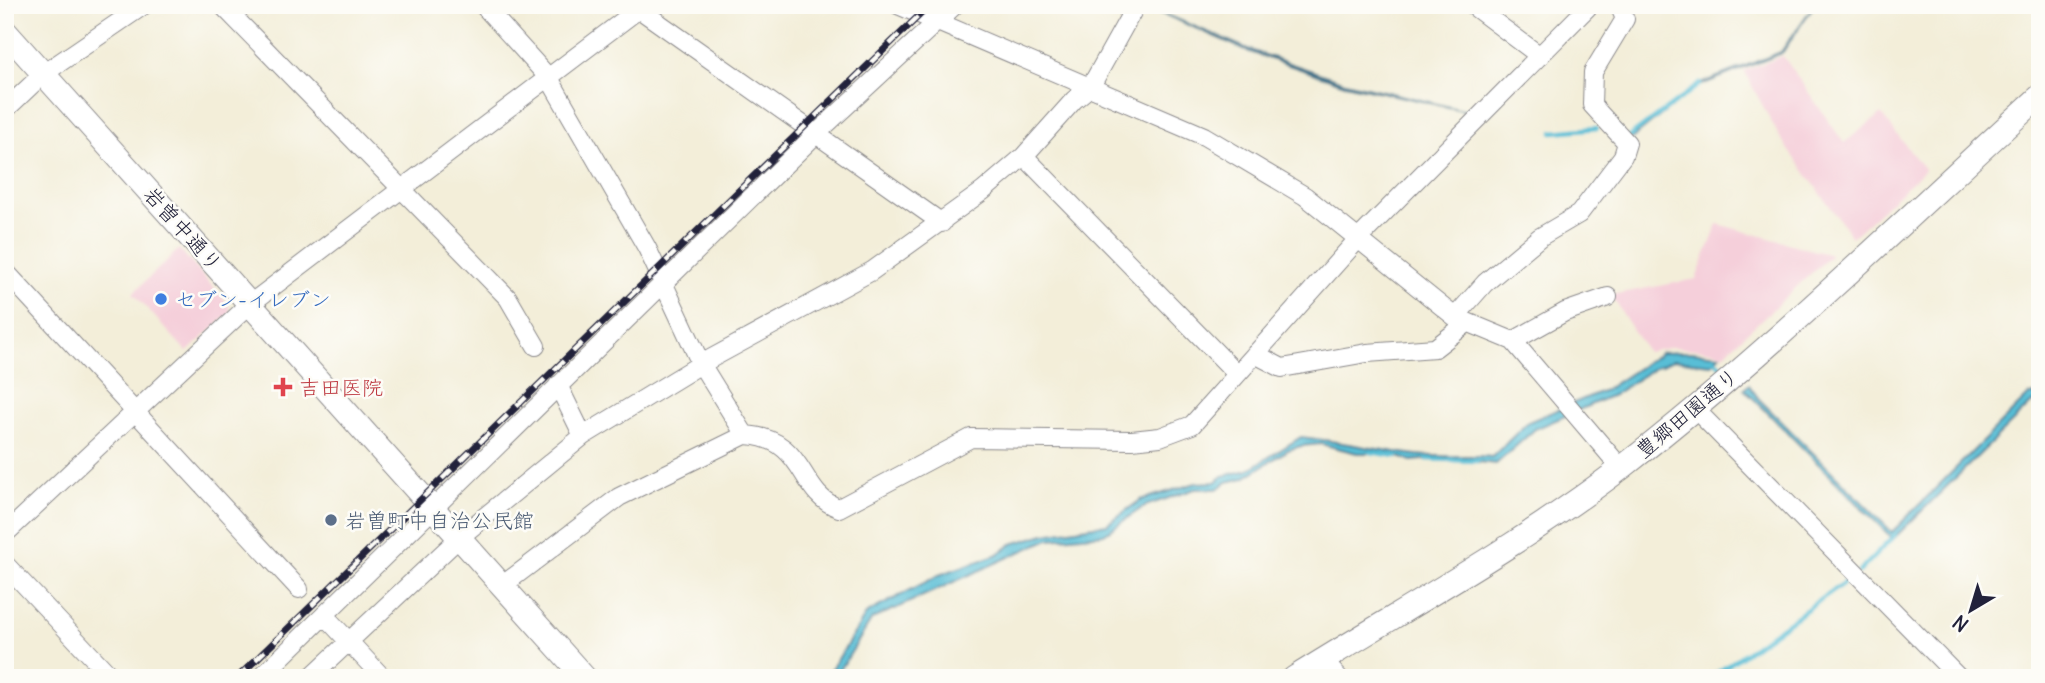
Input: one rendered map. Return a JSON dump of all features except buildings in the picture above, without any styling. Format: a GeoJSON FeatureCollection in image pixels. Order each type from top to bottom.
{"type":"FeatureCollection","features":[{"type":"Feature","properties":{"kind":"street"},"geometry":{"type":"LineString","coordinates":[[5,110],[43,74],[144,5]]}},
{"type":"Feature","properties":{"kind":"street"},"geometry":{"type":"LineString","coordinates":[[222,5],[508,298],[536,346]]}},
{"type":"Feature","properties":{"kind":"street"},"geometry":{"type":"LineString","coordinates":[[483,5],[549,78],[647,248],[662,285],[701,363],[745,435]]}},
{"type":"Feature","properties":{"kind":"street"},"geometry":{"type":"LineString","coordinates":[[898,5],[1204,136],[1306,196],[1461,320],[1513,341],[1621,468]]}},
{"type":"Feature","properties":{"kind":"street"},"geometry":{"type":"LineString","coordinates":[[260,678],[816,134],[955,5]]}},
{"type":"Feature","properties":{"kind":"street"},"geometry":{"type":"LineString","coordinates":[[310,678],[460,537],[583,436],[701,363],[872,271],[942,223],[1024,156],[1074,100],[1091,86],[1136,5]]}},
{"type":"Feature","properties":{"kind":"street"},"geometry":{"type":"LineString","coordinates":[[1472,5],[1540,56]]}},
{"type":"Feature","properties":{"kind":"street"},"geometry":{"type":"LineString","coordinates":[[503,586],[619,497],[745,435],[776,440],[793,456],[826,503],[839,508],[971,438],[1132,440],[1160,437],[1192,425],[1359,238],[1590,5]]}},
{"type":"Feature","properties":{"kind":"street"},"geometry":{"type":"LineString","coordinates":[[1255,354],[1282,368],[1367,353],[1435,348],[1461,320],[1485,283],[1540,237],[1579,214],[1623,156],[1627,143],[1592,105],[1593,72],[1625,19],[1619,5]]}},
{"type":"Feature","properties":{"kind":"street"},"geometry":{"type":"LineString","coordinates":[[5,534],[250,304],[641,7],[942,223]]}},
{"type":"Feature","properties":{"kind":"street","name":"岩曽中通り"},"geometry":{"type":"LineString","coordinates":[[5,31],[584,678]]}},
{"type":"Feature","properties":{"kind":"street","name":"豊郷田園通り"},"geometry":{"type":"LineString","coordinates":[[1294,678],[1486,558],[1621,468],[1695,409],[2040,96]]}},
{"type":"Feature","properties":{"kind":"street"},"geometry":{"type":"LineString","coordinates":[[1024,156],[1237,374]]}},
{"type":"Feature","properties":{"kind":"street"},"geometry":{"type":"LineString","coordinates":[[5,271],[299,589]]}},
{"type":"Feature","properties":{"kind":"street"},"geometry":{"type":"LineString","coordinates":[[1513,341],[1565,312],[1608,297]]}},
{"type":"Feature","properties":{"kind":"street"},"geometry":{"type":"LineString","coordinates":[[558,385],[583,436]]}},
{"type":"Feature","properties":{"kind":"street"},"geometry":{"type":"LineString","coordinates":[[1695,409],[1959,678]]}},
{"type":"Feature","properties":{"kind":"street"},"geometry":{"type":"LineString","coordinates":[[5,564],[112,678]]}},
{"type":"Feature","properties":{"kind":"street"},"geometry":{"type":"LineString","coordinates":[[324,615],[383,678]]}},
{"type":"Feature","properties":{"kind":"street"},"geometry":{"type":"LineString","coordinates":[[1322,660],[1339,678]]}},
{"type":"Feature","properties":{"kind":"shaded area"},"geometry":{"type":"Polygon","coordinates":[[[1783,56],[1844,143],[1881,114],[1925,170],[1852,237],[1779,136],[1744,71],[1783,56]]]}},
{"type":"Feature","properties":{"kind":"shaded area"},"geometry":{"type":"Polygon","coordinates":[[[1718,224],[1831,255],[1723,355],[1714,351],[1673,347],[1647,352],[1611,295],[1696,279],[1718,224]]]}},
{"type":"Feature","properties":{"kind":"shaded area"},"geometry":{"type":"Polygon","coordinates":[[[179,249],[229,305],[230,313],[187,352],[133,293],[179,249]]]}},
{"type":"Feature","properties":{"kind":"water"},"geometry":{"type":"Polygon","coordinates":[[[1143,5],[1250,50],[1345,82],[1471,112],[1345,84],[1250,52],[1143,5]]]}},
{"type":"Feature","properties":{"kind":"water"},"geometry":{"type":"Polygon","coordinates":[[[1814,5],[1782,53],[1696,87],[1630,140],[1697,85],[1781,52],[1814,5]]]}},
{"type":"Feature","properties":{"kind":"water"},"geometry":{"type":"Polygon","coordinates":[[[1661,353],[1720,355],[1712,364],[1673,360],[1654,368],[1613,395],[1535,429],[1496,464],[1445,458],[1411,461],[1386,453],[1357,453],[1321,444],[1301,446],[1288,450],[1244,478],[1227,482],[1217,489],[1195,489],[1145,506],[1104,534],[1049,539],[872,619],[835,678],[826,678],[867,613],[939,575],[998,554],[1012,544],[1045,534],[1107,524],[1141,500],[1196,483],[1215,482],[1223,476],[1248,470],[1301,437],[1419,455],[1492,457],[1528,422],[1605,390],[1661,353]]]}},
{"type":"Feature","properties":{"kind":"water"},"geometry":{"type":"Polygon","coordinates":[[[1749,385],[1759,399],[1892,532],[2029,395],[2035,395],[2040,400],[2040,408],[2033,402],[1893,539],[1744,389],[1749,385]]]}},
{"type":"Feature","properties":{"kind":"waterway"},"geometry":{"type":"LineString","coordinates":[[1629,137],[1700,84]]}},
{"type":"Feature","properties":{"kind":"waterway"},"geometry":{"type":"LineString","coordinates":[[1553,132],[1597,128]]}},
{"type":"Feature","properties":{"kind":"waterway"},"geometry":{"type":"LineString","coordinates":[[1712,358],[1729,372]]}},
{"type":"Feature","properties":{"kind":"waterway"},"geometry":{"type":"LineString","coordinates":[[1371,452],[1397,456]]}},
{"type":"Feature","properties":{"kind":"waterway"},"geometry":{"type":"LineString","coordinates":[[1427,459],[1477,461]]}},
{"type":"Feature","properties":{"kind":"waterway"},"geometry":{"type":"LineString","coordinates":[[1859,572],[1895,535]]}},
{"type":"Feature","properties":{"kind":"waterway"},"geometry":{"type":"LineString","coordinates":[[1710,678],[1852,577]]}},
{"type":"Feature","properties":{"kind":"railway"},"geometry":{"type":"LineString","coordinates":[[237,678],[930,5]]}},
{"type":"Feature","properties":{"kind":"place","name":"セブン-イレブン"},"geometry":{"type":"Point","coordinates":[161,299]}},
{"type":"Feature","properties":{"kind":"place","name":"吉田医院"},"geometry":{"type":"Point","coordinates":[283,387]}},
{"type":"Feature","properties":{"kind":"place","name":"岩曽町中自治公民館"},"geometry":{"type":"Point","coordinates":[331,520]}}]}
